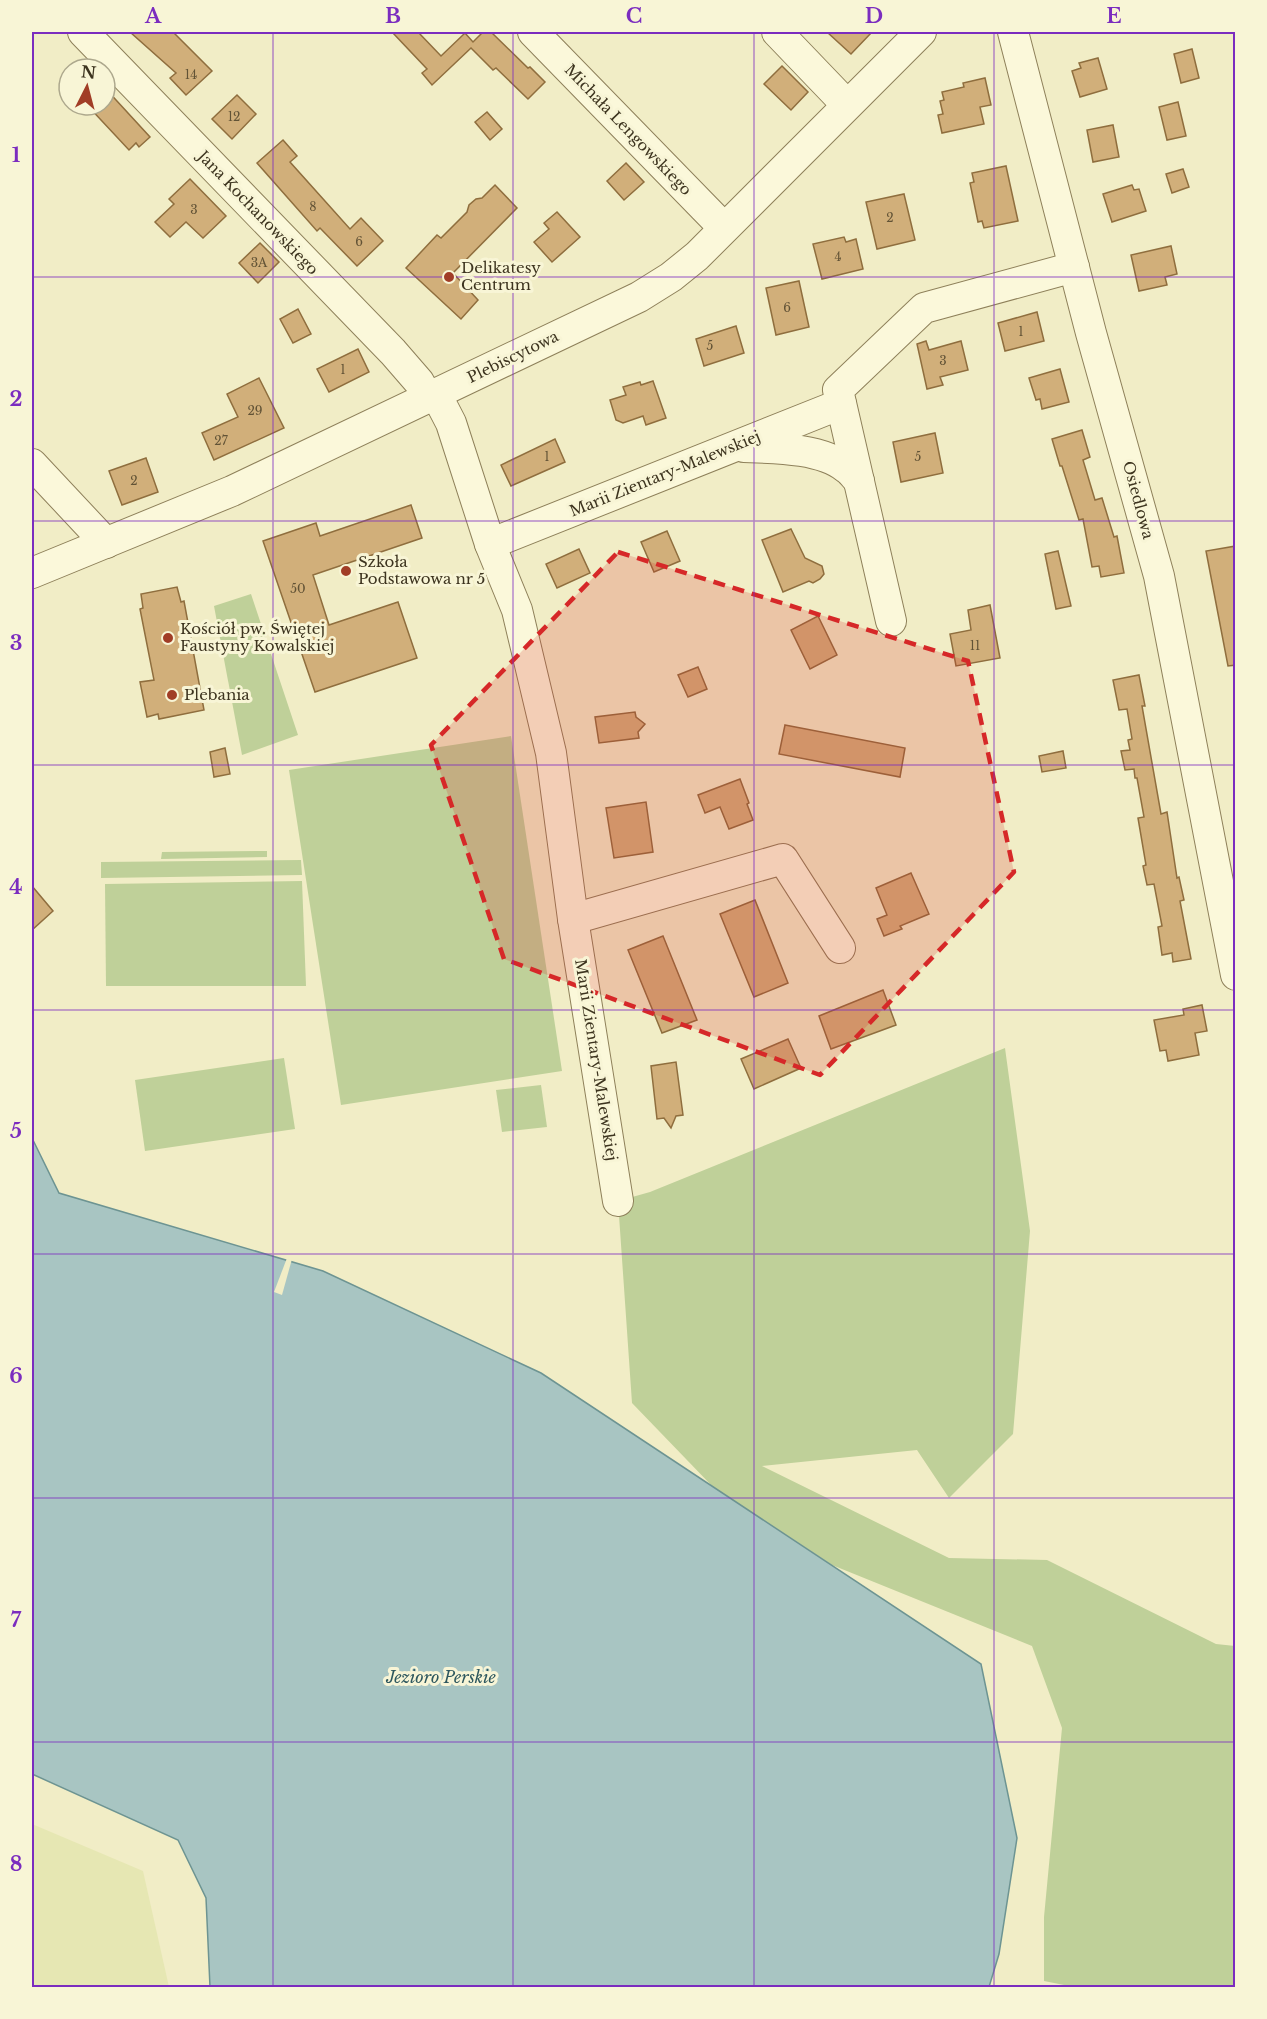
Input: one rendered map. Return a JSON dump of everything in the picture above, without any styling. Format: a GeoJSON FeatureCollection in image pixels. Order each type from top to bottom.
{"type":"FeatureCollection","features":[{"type":"Feature","properties":{"kind":"street","name":"Jana Kochanowskiego"},"geometry":{"type":"LineString","coordinates":[[83,32],[393,352],[432,396]]}},
{"type":"Feature","properties":{"kind":"street","name":"Michała Lengowskiego"},"geometry":{"type":"LineString","coordinates":[[533,32],[724,228]]}},
{"type":"Feature","properties":{"kind":"street"},"geometry":{"type":"LineString","coordinates":[[777,32],[847,105]]}},
{"type":"Feature","properties":{"kind":"street","name":"Plebiscytowa"},"geometry":{"type":"LineString","coordinates":[[32,573],[232,491],[639,297],[688,263],[921,32]]}},
{"type":"Feature","properties":{"kind":"street","name":"Osiedlowa"},"geometry":{"type":"LineString","coordinates":[[1013,32],[1074,267],[1159,576],[1235,974]]}},
{"type":"Feature","properties":{"kind":"street"},"geometry":{"type":"LineString","coordinates":[[891,621],[838,390],[924,308],[1074,267]]}},
{"type":"Feature","properties":{"kind":"street","name":"Marii Zientary-Malewskiej"},"geometry":{"type":"LineString","coordinates":[[432,396],[451,423],[489,544],[517,610],[551,753],[573,919],[618,1201]]}},
{"type":"Feature","properties":{"kind":"street","name":"Marii Zientary-Malewskiej"},"geometry":{"type":"LineString","coordinates":[[489,544],[841,404]]}},
{"type":"Feature","properties":{"kind":"street"},"geometry":{"type":"LineString","coordinates":[[735,446],[780,448],[819,456],[845,467],[859,481]]}},
{"type":"Feature","properties":{"kind":"street"},"geometry":{"type":"LineString","coordinates":[[32,464],[106,543]]}},
{"type":"Feature","properties":{"kind":"street"},"geometry":{"type":"LineString","coordinates":[[573,919],[783,859],[840,948]]}},
{"type":"Feature","properties":{"kind":"highlighted area"},"geometry":{"type":"Polygon","coordinates":[[[618,552],[968,661],[1014,872],[820,1075],[504,959],[431,745],[618,552]]]}},
{"type":"Feature","properties":{"kind":"green space"},"geometry":{"type":"Polygon","coordinates":[[[251,594],[298,735],[242,755],[214,606],[251,594]]]}},
{"type":"Feature","properties":{"kind":"green space"},"geometry":{"type":"Polygon","coordinates":[[[511,736],[562,1071],[341,1105],[289,770],[511,736]]]}},
{"type":"Feature","properties":{"kind":"green space"},"geometry":{"type":"Polygon","coordinates":[[[267,851],[267,857],[161,859],[162,852],[267,851]]]}},
{"type":"Feature","properties":{"kind":"green space"},"geometry":{"type":"Polygon","coordinates":[[[301,860],[302,875],[101,878],[101,862],[301,860]]]}},
{"type":"Feature","properties":{"kind":"green space"},"geometry":{"type":"Polygon","coordinates":[[[302,881],[306,986],[106,986],[105,884],[302,881]]]}},
{"type":"Feature","properties":{"kind":"green space"},"geometry":{"type":"Polygon","coordinates":[[[1005,1048],[1030,1231],[1013,1434],[949,1498],[917,1450],[762,1466],[949,1558],[1047,1560],[1216,1644],[1235,1646],[1235,1987],[1079,1988],[1044,1981],[1044,1917],[1062,1728],[1032,1646],[832,1565],[713,1487],[632,1403],[618,1201],[650,1192],[1005,1048]]]}},
{"type":"Feature","properties":{"kind":"green space"},"geometry":{"type":"Polygon","coordinates":[[[284,1058],[295,1129],[145,1151],[135,1080],[284,1058]]]}},
{"type":"Feature","properties":{"kind":"green space"},"geometry":{"type":"Polygon","coordinates":[[[541,1085],[547,1127],[502,1132],[496,1090],[541,1085]]]}},
{"type":"Feature","properties":{"kind":"green space"},"geometry":{"type":"Polygon","coordinates":[[[32,1824],[143,1871],[169,1987],[32,1987],[32,1824]]]}},
{"type":"Feature","properties":{"kind":"water","name":"Jezioro Perskie"},"geometry":{"type":"Polygon","coordinates":[[[32,1138],[59,1193],[323,1271],[541,1373],[981,1664],[1017,1838],[999,1954],[989,1987],[210,1987],[206,1898],[178,1840],[32,1774],[32,1138]]]}},
{"type":"Feature","properties":{"kind":"pier"},"geometry":{"type":"Polygon","coordinates":[[[287,1258],[292,1259],[282,1295],[274,1292],[287,1258]]]}},
{"type":"Feature","properties":{"kind":"building"},"geometry":{"type":"Polygon","coordinates":[[[130,32],[173,32],[212,71],[186,95],[170,78],[176,73],[130,32]]]}},
{"type":"Feature","properties":{"kind":"building"},"geometry":{"type":"Polygon","coordinates":[[[392,32],[418,32],[441,56],[465,33],[473,42],[483,32],[491,32],[545,82],[528,99],[471,48],[432,85],[422,73],[427,69],[392,32]]]}},
{"type":"Feature","properties":{"kind":"building"},"geometry":{"type":"Polygon","coordinates":[[[827,32],[872,32],[851,54],[827,32]]]}},
{"type":"Feature","properties":{"kind":"building"},"geometry":{"type":"Polygon","coordinates":[[[1192,49],[1199,78],[1181,83],[1174,54],[1192,49]]]}},
{"type":"Feature","properties":{"kind":"building"},"geometry":{"type":"Polygon","coordinates":[[[1098,58],[1107,89],[1080,97],[1072,71],[1081,68],[1079,63],[1098,58]]]}},
{"type":"Feature","properties":{"kind":"building"},"geometry":{"type":"Polygon","coordinates":[[[782,66],[808,92],[791,110],[764,84],[782,66]]]}},
{"type":"Feature","properties":{"kind":"building"},"geometry":{"type":"Polygon","coordinates":[[[985,78],[991,105],[980,107],[984,124],[942,133],[938,115],[943,114],[940,101],[944,100],[942,92],[964,87],[963,83],[985,78]]]}},
{"type":"Feature","properties":{"kind":"building"},"geometry":{"type":"Polygon","coordinates":[[[237,95],[256,114],[232,139],[212,119],[237,95]]]}},
{"type":"Feature","properties":{"kind":"building"},"geometry":{"type":"Polygon","coordinates":[[[117,101],[150,137],[139,147],[136,143],[129,150],[98,117],[117,117],[117,101]]]}},
{"type":"Feature","properties":{"kind":"building"},"geometry":{"type":"Polygon","coordinates":[[[1178,102],[1186,136],[1167,140],[1159,107],[1178,102]]]}},
{"type":"Feature","properties":{"kind":"building"},"geometry":{"type":"Polygon","coordinates":[[[487,112],[502,129],[490,140],[475,122],[487,112]]]}},
{"type":"Feature","properties":{"kind":"building"},"geometry":{"type":"Polygon","coordinates":[[[1113,125],[1119,157],[1093,162],[1087,130],[1113,125]]]}},
{"type":"Feature","properties":{"kind":"building"},"geometry":{"type":"Polygon","coordinates":[[[283,140],[297,156],[290,162],[350,229],[361,218],[383,241],[357,266],[320,228],[317,231],[257,163],[283,140]]]}},
{"type":"Feature","properties":{"kind":"building"},"geometry":{"type":"Polygon","coordinates":[[[626,163],[644,182],[624,200],[607,181],[626,163]]]}},
{"type":"Feature","properties":{"kind":"building"},"geometry":{"type":"Polygon","coordinates":[[[1006,166],[1018,221],[984,228],[982,221],[978,222],[970,183],[974,182],[972,173],[1006,166]]]}},
{"type":"Feature","properties":{"kind":"building"},"geometry":{"type":"Polygon","coordinates":[[[1183,169],[1189,187],[1172,193],[1166,174],[1183,169]]]}},
{"type":"Feature","properties":{"kind":"building"},"geometry":{"type":"Polygon","coordinates":[[[190,179],[226,216],[203,238],[186,222],[170,237],[155,222],[174,204],[169,199],[190,179]]]}},
{"type":"Feature","properties":{"kind":"building"},"geometry":{"type":"Polygon","coordinates":[[[495,185],[517,208],[453,273],[478,300],[461,319],[406,268],[437,235],[441,238],[467,212],[469,205],[476,199],[482,198],[495,185]]]}},
{"type":"Feature","properties":{"kind":"building"},"geometry":{"type":"Polygon","coordinates":[[[1132,185],[1134,190],[1139,189],[1146,211],[1112,222],[1103,194],[1132,185]]]}},
{"type":"Feature","properties":{"kind":"building"},"geometry":{"type":"Polygon","coordinates":[[[904,194],[915,240],[877,249],[866,202],[904,194]]]}},
{"type":"Feature","properties":{"kind":"building"},"geometry":{"type":"Polygon","coordinates":[[[557,212],[580,237],[552,262],[534,242],[549,229],[544,223],[557,212]]]}},
{"type":"Feature","properties":{"kind":"building"},"geometry":{"type":"Polygon","coordinates":[[[844,237],[846,242],[856,239],[863,269],[822,279],[813,244],[844,237]]]}},
{"type":"Feature","properties":{"kind":"building"},"geometry":{"type":"Polygon","coordinates":[[[260,243],[279,262],[258,283],[239,263],[260,243]]]}},
{"type":"Feature","properties":{"kind":"building"},"geometry":{"type":"Polygon","coordinates":[[[1171,246],[1177,274],[1165,277],[1167,285],[1139,291],[1131,255],[1171,246]]]}},
{"type":"Feature","properties":{"kind":"building"},"geometry":{"type":"Polygon","coordinates":[[[799,281],[809,327],[776,335],[766,288],[799,281]]]}},
{"type":"Feature","properties":{"kind":"building"},"geometry":{"type":"Polygon","coordinates":[[[298,309],[311,334],[293,343],[280,319],[298,309]]]}},
{"type":"Feature","properties":{"kind":"building"},"geometry":{"type":"Polygon","coordinates":[[[1037,312],[1044,341],[1005,351],[998,323],[1037,312]]]}},
{"type":"Feature","properties":{"kind":"building"},"geometry":{"type":"Polygon","coordinates":[[[736,326],[744,353],[704,366],[696,339],[736,326]]]}},
{"type":"Feature","properties":{"kind":"building"},"geometry":{"type":"Polygon","coordinates":[[[926,341],[929,350],[961,341],[968,370],[940,377],[943,385],[927,389],[917,344],[926,341]]]}},
{"type":"Feature","properties":{"kind":"building"},"geometry":{"type":"Polygon","coordinates":[[[358,349],[369,372],[329,392],[317,369],[358,349]]]}},
{"type":"Feature","properties":{"kind":"building"},"geometry":{"type":"Polygon","coordinates":[[[1060,369],[1069,402],[1042,409],[1040,399],[1036,400],[1029,378],[1060,369]]]}},
{"type":"Feature","properties":{"kind":"building"},"geometry":{"type":"Polygon","coordinates":[[[259,378],[284,428],[214,460],[202,433],[238,417],[227,394],[259,378]]]}},
{"type":"Feature","properties":{"kind":"building"},"geometry":{"type":"Polygon","coordinates":[[[653,381],[666,418],[646,425],[643,416],[623,423],[616,420],[610,400],[626,395],[623,387],[653,381]]]}},
{"type":"Feature","properties":{"kind":"building"},"geometry":{"type":"Polygon","coordinates":[[[1082,430],[1090,457],[1083,460],[1095,500],[1102,498],[1114,537],[1117,536],[1124,573],[1101,577],[1099,566],[1092,567],[1083,519],[1079,520],[1052,439],[1082,430]]]}},
{"type":"Feature","properties":{"kind":"building"},"geometry":{"type":"Polygon","coordinates":[[[935,433],[943,473],[901,482],[893,442],[935,433]]]}},
{"type":"Feature","properties":{"kind":"building"},"geometry":{"type":"Polygon","coordinates":[[[555,439],[565,462],[511,486],[501,465],[555,439]]]}},
{"type":"Feature","properties":{"kind":"building"},"geometry":{"type":"Polygon","coordinates":[[[146,458],[158,492],[122,505],[109,471],[146,458]]]}},
{"type":"Feature","properties":{"kind":"building"},"geometry":{"type":"Polygon","coordinates":[[[411,505],[422,538],[313,575],[329,625],[398,602],[417,658],[315,692],[263,541],[316,523],[320,536],[411,505]]]}},
{"type":"Feature","properties":{"kind":"building"},"geometry":{"type":"Polygon","coordinates":[[[791,529],[805,558],[822,566],[824,574],[813,583],[809,581],[783,592],[762,540],[791,529]]]}},
{"type":"Feature","properties":{"kind":"building"},"geometry":{"type":"Polygon","coordinates":[[[667,531],[680,561],[654,572],[641,542],[667,531]]]}},
{"type":"Feature","properties":{"kind":"building"},"geometry":{"type":"Polygon","coordinates":[[[1236,546],[1236,665],[1228,666],[1206,551],[1236,546]]]}},
{"type":"Feature","properties":{"kind":"building"},"geometry":{"type":"Polygon","coordinates":[[[579,549],[590,573],[557,588],[546,564],[579,549]]]}},
{"type":"Feature","properties":{"kind":"building"},"geometry":{"type":"Polygon","coordinates":[[[1058,551],[1071,606],[1056,609],[1045,554],[1058,551]]]}},
{"type":"Feature","properties":{"kind":"building"},"geometry":{"type":"Polygon","coordinates":[[[177,587],[181,602],[184,601],[204,710],[159,719],[158,714],[147,717],[140,682],[154,680],[140,609],[143,608],[141,594],[177,587]]]}},
{"type":"Feature","properties":{"kind":"building"},"geometry":{"type":"Polygon","coordinates":[[[990,605],[1000,658],[956,666],[950,634],[971,630],[968,610],[990,605]]]}},
{"type":"Feature","properties":{"kind":"building"},"geometry":{"type":"Polygon","coordinates":[[[818,616],[837,655],[810,669],[791,630],[818,616]]]}},
{"type":"Feature","properties":{"kind":"building"},"geometry":{"type":"Polygon","coordinates":[[[698,667],[707,689],[688,697],[678,675],[698,667]]]}},
{"type":"Feature","properties":{"kind":"building"},"geometry":{"type":"Polygon","coordinates":[[[1139,675],[1145,706],[1142,706],[1161,814],[1167,812],[1177,878],[1179,877],[1184,900],[1180,901],[1191,959],[1173,962],[1172,953],[1162,955],[1158,927],[1162,926],[1154,884],[1147,885],[1143,866],[1146,865],[1138,818],[1144,817],[1137,778],[1135,778],[1134,769],[1125,770],[1121,751],[1130,750],[1128,740],[1132,739],[1127,709],[1119,710],[1113,680],[1139,675]]]}},
{"type":"Feature","properties":{"kind":"building"},"geometry":{"type":"Polygon","coordinates":[[[635,712],[636,717],[645,724],[638,732],[639,738],[599,743],[595,717],[635,712]]]}},
{"type":"Feature","properties":{"kind":"building"},"geometry":{"type":"Polygon","coordinates":[[[785,725],[905,748],[900,777],[779,754],[785,725]]]}},
{"type":"Feature","properties":{"kind":"building"},"geometry":{"type":"Polygon","coordinates":[[[225,748],[230,774],[214,777],[210,752],[225,748]]]}},
{"type":"Feature","properties":{"kind":"building"},"geometry":{"type":"Polygon","coordinates":[[[1063,751],[1066,768],[1042,772],[1039,756],[1063,751]]]}},
{"type":"Feature","properties":{"kind":"building"},"geometry":{"type":"Polygon","coordinates":[[[740,779],[753,820],[729,829],[720,807],[705,813],[698,795],[740,779]]]}},
{"type":"Feature","properties":{"kind":"building"},"geometry":{"type":"Polygon","coordinates":[[[646,802],[653,852],[614,858],[606,808],[646,802]]]}},
{"type":"Feature","properties":{"kind":"building"},"geometry":{"type":"Polygon","coordinates":[[[911,873],[929,914],[900,926],[902,929],[884,936],[877,919],[887,915],[876,888],[911,873]]]}},
{"type":"Feature","properties":{"kind":"building"},"geometry":{"type":"Polygon","coordinates":[[[32,886],[53,911],[32,930],[32,886]]]}},
{"type":"Feature","properties":{"kind":"building"},"geometry":{"type":"Polygon","coordinates":[[[755,900],[788,983],[754,997],[720,914],[755,900]]]}},
{"type":"Feature","properties":{"kind":"building"},"geometry":{"type":"Polygon","coordinates":[[[663,936],[697,1020],[662,1033],[628,950],[663,936]]]}},
{"type":"Feature","properties":{"kind":"building"},"geometry":{"type":"Polygon","coordinates":[[[883,990],[896,1025],[831,1049],[819,1016],[883,990]]]}},
{"type":"Feature","properties":{"kind":"building"},"geometry":{"type":"Polygon","coordinates":[[[1202,1005],[1207,1031],[1195,1033],[1199,1055],[1168,1061],[1166,1050],[1160,1051],[1154,1020],[1184,1015],[1183,1009],[1202,1005]]]}},
{"type":"Feature","properties":{"kind":"building"},"geometry":{"type":"Polygon","coordinates":[[[788,1039],[801,1068],[754,1089],[741,1059],[788,1039]]]}},
{"type":"Feature","properties":{"kind":"building"},"geometry":{"type":"Polygon","coordinates":[[[676,1062],[683,1115],[676,1116],[671,1128],[664,1118],[657,1119],[651,1066],[676,1062]]]}},
{"type":"Feature","properties":{"kind":"place","name":"Delikatesy Centrum"},"geometry":{"type":"Point","coordinates":[449,277]}},
{"type":"Feature","properties":{"kind":"place","name":"Szkoła Podstawowa nr 5"},"geometry":{"type":"Point","coordinates":[346,571]}},
{"type":"Feature","properties":{"kind":"place","name":"Kościół pw. Świętej Faustyny Kowalskiej"},"geometry":{"type":"Point","coordinates":[168,638]}},
{"type":"Feature","properties":{"kind":"place","name":"Plebania"},"geometry":{"type":"Point","coordinates":[172,695]}}]}
